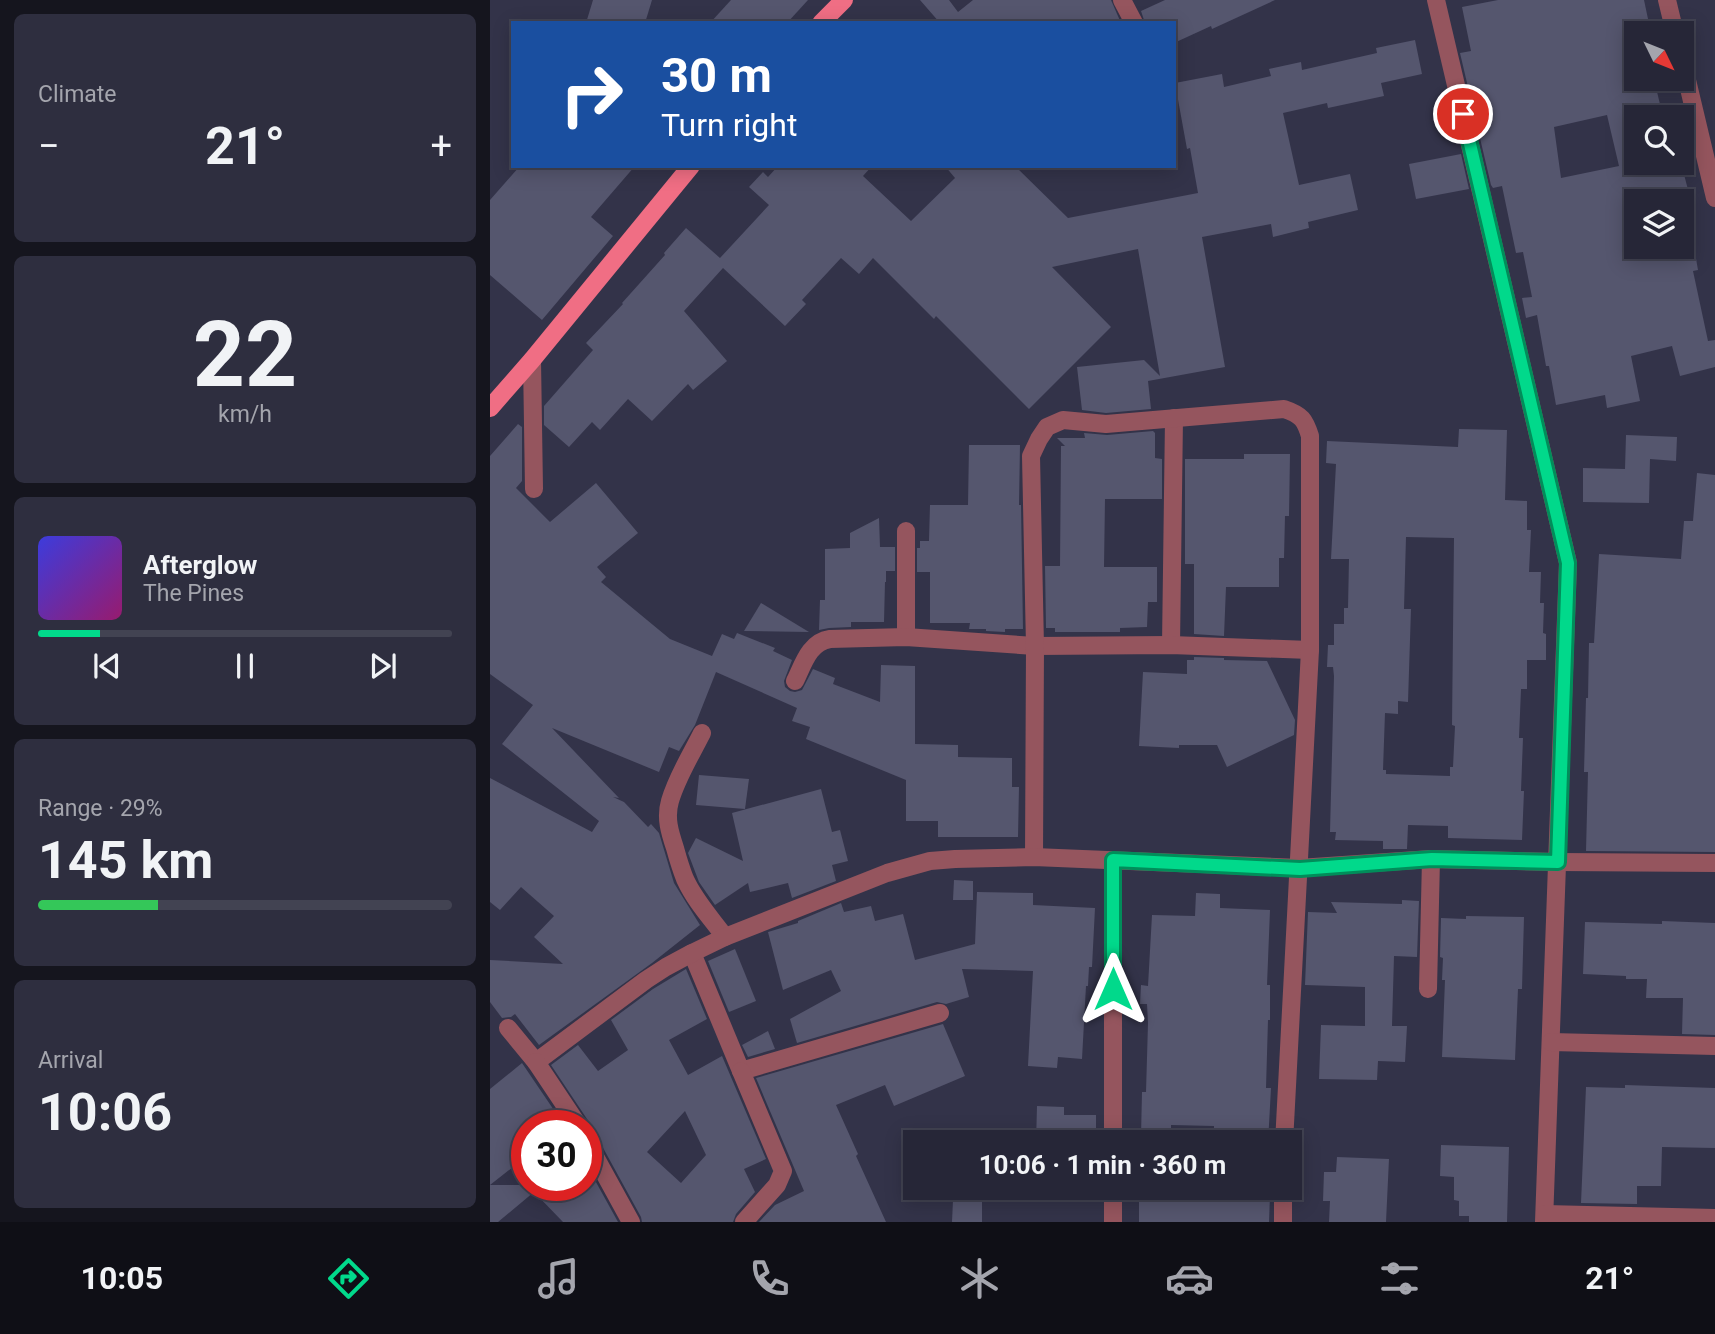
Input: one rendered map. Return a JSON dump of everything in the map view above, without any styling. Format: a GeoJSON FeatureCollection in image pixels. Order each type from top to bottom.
{"type":"FeatureCollection","features":[{"type":"Feature","properties":{"kind":"main road"},"geometry":{"type":"LineString","coordinates":[[823,21],[844,0]]}},
{"type":"Feature","properties":{"kind":"main road"},"geometry":{"type":"LineString","coordinates":[[490,408],[689,168]]}},
{"type":"Feature","properties":{"kind":"street"},"geometry":{"type":"LineString","coordinates":[[1436,0],[1568,563],[1544,1218],[1715,1218]]}},
{"type":"Feature","properties":{"kind":"street"},"geometry":{"type":"LineString","coordinates":[[1667,0],[1672,21]]}},
{"type":"Feature","properties":{"kind":"street"},"geometry":{"type":"LineString","coordinates":[[1125,1],[1134,21]]}},
{"type":"Feature","properties":{"kind":"street"},"geometry":{"type":"LineString","coordinates":[[1690,91],[1715,198]]}},
{"type":"Feature","properties":{"kind":"street"},"geometry":{"type":"LineString","coordinates":[[532,360],[534,489]]}},
{"type":"Feature","properties":{"kind":"street"},"geometry":{"type":"LineString","coordinates":[[1034,857],[1035,646],[1031,456],[1039,439],[1047,427],[1063,420],[1106,424],[1284,409],[1296,413],[1305,422],[1310,436],[1310,650],[1285,1130]]}},
{"type":"Feature","properties":{"kind":"street"},"geometry":{"type":"LineString","coordinates":[[1171,645],[1174,418]]}},
{"type":"Feature","properties":{"kind":"street"},"geometry":{"type":"LineString","coordinates":[[905,638],[906,531]]}},
{"type":"Feature","properties":{"kind":"street"},"geometry":{"type":"LineString","coordinates":[[796,681],[810,652],[824,640],[905,638],[1035,646],[1171,645],[1310,650]]}},
{"type":"Feature","properties":{"kind":"street"},"geometry":{"type":"LineString","coordinates":[[702,733],[674,790],[668,825],[684,877],[699,904],[725,937]]}},
{"type":"Feature","properties":{"kind":"street"},"geometry":{"type":"LineString","coordinates":[[536,1062],[646,980],[692,953],[725,937],[887,873],[930,861],[1034,857],[1300,869],[1432,859],[1715,863]]}},
{"type":"Feature","properties":{"kind":"street"},"geometry":{"type":"LineString","coordinates":[[1428,989],[1432,859]]}},
{"type":"Feature","properties":{"kind":"street"},"geometry":{"type":"LineString","coordinates":[[1113,860],[1113,1130]]}},
{"type":"Feature","properties":{"kind":"street"},"geometry":{"type":"LineString","coordinates":[[692,953],[783,1171],[777,1185],[744,1222]]}},
{"type":"Feature","properties":{"kind":"street"},"geometry":{"type":"LineString","coordinates":[[741,1071],[940,1013]]}},
{"type":"Feature","properties":{"kind":"street"},"geometry":{"type":"LineString","coordinates":[[508,1028],[536,1062],[568,1110]]}},
{"type":"Feature","properties":{"kind":"street"},"geometry":{"type":"LineString","coordinates":[[1551,1042],[1715,1046]]}},
{"type":"Feature","properties":{"kind":"street"},"geometry":{"type":"LineString","coordinates":[[602,1169],[631,1222]]}},
{"type":"Feature","properties":{"kind":"street"},"geometry":{"type":"LineString","coordinates":[[1113,1200],[1113,1222]]}},
{"type":"Feature","properties":{"kind":"street"},"geometry":{"type":"LineString","coordinates":[[1283,1200],[1283,1222]]}},
{"type":"Feature","properties":{"kind":"building"},"geometry":{"type":"Polygon","coordinates":[[[593,0],[652,0],[646,21],[587,21],[593,0]]]}},
{"type":"Feature","properties":{"kind":"building"},"geometry":{"type":"Polygon","coordinates":[[[731,0],[808,0],[789,21],[712,21],[731,0]]]}},
{"type":"Feature","properties":{"kind":"building"},"geometry":{"type":"Polygon","coordinates":[[[920,0],[949,0],[958,12],[973,0],[1111,0],[1120,21],[938,21],[920,0]]]}},
{"type":"Feature","properties":{"kind":"building"},"geometry":{"type":"Polygon","coordinates":[[[1165,0],[1275,0],[1176,42],[1176,21],[1144,21],[1141,11],[1165,0]]]}},
{"type":"Feature","properties":{"kind":"building"},"geometry":{"type":"Polygon","coordinates":[[[1498,0],[1644,0],[1648,21],[1624,21],[1624,91],[1657,91],[1660,105],[1624,105],[1624,175],[1684,175],[1688,189],[1624,189],[1624,259],[1694,259],[1694,247],[1698,270],[1693,271],[1708,341],[1715,340],[1715,367],[1680,376],[1672,346],[1631,356],[1640,401],[1607,408],[1605,395],[1556,405],[1537,315],[1526,318],[1522,298],[1532,297],[1523,252],[1516,253],[1502,186],[1493,188],[1491,185],[1460,53],[1471,51],[1462,7],[1498,0]],[[1607,115],[1554,127],[1561,178],[1619,166],[1607,115]]]}},
{"type":"Feature","properties":{"kind":"building"},"geometry":{"type":"Polygon","coordinates":[[[1415,40],[1422,74],[1381,83],[1384,96],[1328,108],[1327,103],[1283,113],[1299,185],[1350,174],[1358,210],[1308,222],[1309,228],[1273,237],[1271,224],[1202,237],[1225,367],[1148,381],[1151,409],[1106,413],[1082,410],[1077,367],[1144,360],[1160,376],[1138,249],[1052,267],[1111,327],[1029,409],[936,316],[934,319],[873,258],[859,274],[841,258],[802,300],[806,304],[785,326],[723,268],[684,311],[727,361],[693,390],[688,384],[652,421],[628,399],[600,430],[592,422],[569,447],[544,425],[544,406],[593,350],[586,343],[623,304],[686,228],[720,258],[769,205],[749,187],[763,172],[768,177],[776,168],[870,168],[863,176],[911,221],[955,178],[947,168],[1017,168],[1068,218],[1198,193],[1190,148],[1187,149],[1176,83],[1222,74],[1224,87],[1271,76],[1269,69],[1301,62],[1302,70],[1377,53],[1376,48],[1415,40]]]}},
{"type":"Feature","properties":{"kind":"building"},"geometry":{"type":"Polygon","coordinates":[[[1461,154],[1469,189],[1416,199],[1409,164],[1461,154]]]}},
{"type":"Feature","properties":{"kind":"building"},"geometry":{"type":"Polygon","coordinates":[[[518,168],[633,168],[591,217],[613,236],[542,320],[490,275],[490,200],[518,168]]]}},
{"type":"Feature","properties":{"kind":"building"},"geometry":{"type":"Polygon","coordinates":[[[518,424],[522,427],[522,481],[516,488],[550,522],[596,483],[638,533],[597,567],[606,577],[601,582],[670,639],[712,656],[722,634],[734,639],[737,633],[775,648],[773,651],[792,660],[784,681],[785,687],[790,691],[802,690],[813,669],[835,678],[833,684],[880,702],[881,665],[915,666],[915,744],[958,745],[958,757],[1012,758],[1012,787],[1019,787],[1018,837],[938,837],[938,821],[906,821],[906,780],[806,739],[810,727],[792,721],[797,708],[716,672],[695,725],[679,751],[669,747],[659,772],[552,728],[619,798],[613,797],[624,802],[648,827],[651,824],[659,833],[674,883],[700,925],[539,1045],[515,1014],[502,1018],[490,1002],[490,960],[563,964],[534,937],[554,916],[521,887],[500,910],[490,902],[490,778],[592,832],[599,821],[502,744],[533,705],[490,674],[490,456],[518,424]]]}},
{"type":"Feature","properties":{"kind":"building"},"geometry":{"type":"Polygon","coordinates":[[[1459,429],[1507,430],[1505,500],[1527,501],[1527,530],[1531,530],[1529,572],[1541,572],[1540,603],[1544,603],[1546,660],[1527,660],[1527,689],[1521,689],[1519,738],[1523,738],[1521,791],[1524,791],[1522,840],[1448,838],[1448,826],[1408,825],[1407,849],[1383,849],[1383,841],[1335,840],[1336,832],[1330,832],[1334,676],[1333,667],[1327,667],[1328,645],[1334,645],[1334,624],[1344,624],[1344,608],[1348,608],[1349,559],[1331,559],[1336,464],[1326,463],[1327,441],[1458,447],[1459,429]],[[1406,537],[1404,609],[1411,609],[1408,702],[1398,701],[1398,714],[1385,713],[1383,770],[1386,770],[1386,774],[1450,776],[1450,767],[1453,767],[1454,538],[1406,537]]]}},
{"type":"Feature","properties":{"kind":"building"},"geometry":{"type":"Polygon","coordinates":[[[1153,431],[1155,458],[1162,459],[1162,499],[1105,499],[1104,567],[1157,567],[1157,602],[1148,602],[1147,627],[1120,628],[1120,632],[1055,632],[1055,628],[1046,628],[1045,566],[1060,566],[1061,446],[1065,446],[1057,438],[1085,438],[1084,433],[1107,435],[1153,431]]]}},
{"type":"Feature","properties":{"kind":"building"},"geometry":{"type":"Polygon","coordinates":[[[1626,435],[1677,437],[1676,461],[1650,459],[1649,503],[1583,502],[1583,468],[1625,469],[1626,435]]]}},
{"type":"Feature","properties":{"kind":"building"},"geometry":{"type":"Polygon","coordinates":[[[969,445],[1020,445],[1023,629],[986,631],[969,629],[970,623],[930,623],[930,572],[917,572],[917,548],[920,548],[920,541],[929,541],[930,505],[968,505],[969,445]]]}},
{"type":"Feature","properties":{"kind":"building"},"geometry":{"type":"Polygon","coordinates":[[[1244,454],[1290,454],[1289,516],[1285,516],[1284,558],[1279,558],[1279,587],[1226,587],[1224,636],[1194,634],[1194,564],[1185,564],[1185,459],[1244,459],[1244,454]]]}},
{"type":"Feature","properties":{"kind":"building"},"geometry":{"type":"Polygon","coordinates":[[[1697,473],[1715,475],[1715,852],[1586,851],[1586,698],[1589,643],[1594,643],[1599,554],[1681,559],[1684,521],[1693,521],[1697,473]]]}},
{"type":"Feature","properties":{"kind":"building"},"geometry":{"type":"Polygon","coordinates":[[[879,518],[880,547],[895,547],[895,571],[886,571],[884,622],[851,622],[851,627],[819,630],[820,600],[825,600],[825,549],[850,548],[850,533],[879,518]]]}},
{"type":"Feature","properties":{"kind":"building"},"geometry":{"type":"Polygon","coordinates":[[[761,603],[809,632],[744,631],[761,603]]]}},
{"type":"Feature","properties":{"kind":"building"},"geometry":{"type":"Polygon","coordinates":[[[1194,657],[1267,661],[1295,720],[1294,735],[1227,767],[1217,745],[1179,745],[1179,748],[1139,746],[1143,672],[1187,674],[1187,660],[1194,660],[1194,657]]]}},
{"type":"Feature","properties":{"kind":"building"},"geometry":{"type":"Polygon","coordinates":[[[699,775],[749,779],[745,809],[696,805],[699,775]]]}},
{"type":"Feature","properties":{"kind":"building"},"geometry":{"type":"Polygon","coordinates":[[[821,789],[832,832],[840,830],[848,861],[832,865],[836,881],[792,898],[788,883],[750,892],[748,883],[715,905],[699,882],[688,853],[696,838],[743,861],[732,813],[821,789]]]}},
{"type":"Feature","properties":{"kind":"building"},"geometry":{"type":"Polygon","coordinates":[[[954,880],[973,881],[973,900],[953,900],[954,880]]]}},
{"type":"Feature","properties":{"kind":"building"},"geometry":{"type":"Polygon","coordinates":[[[977,892],[1033,893],[1033,905],[1095,908],[1092,967],[1089,967],[1086,986],[1082,1059],[1058,1057],[1057,1068],[1028,1066],[1033,971],[962,969],[969,997],[946,1004],[937,1002],[797,1043],[790,1019],[841,991],[831,970],[783,990],[768,932],[798,923],[841,903],[844,912],[871,906],[875,921],[903,914],[915,960],[975,944],[977,892]]]}},
{"type":"Feature","properties":{"kind":"building"},"geometry":{"type":"Polygon","coordinates":[[[1196,893],[1220,894],[1220,908],[1270,910],[1267,985],[1270,985],[1270,1020],[1266,1088],[1271,1088],[1269,1130],[1214,1130],[1214,1126],[1171,1125],[1171,1130],[1141,1130],[1142,1092],[1146,1092],[1148,1023],[1147,1004],[1140,1004],[1141,985],[1148,986],[1152,915],[1195,916],[1196,893]]]}},
{"type":"Feature","properties":{"kind":"building"},"geometry":{"type":"Polygon","coordinates":[[[1402,900],[1419,901],[1417,957],[1394,956],[1392,1026],[1407,1026],[1405,1062],[1378,1061],[1377,1080],[1319,1079],[1321,1025],[1365,1026],[1365,987],[1305,985],[1308,912],[1337,913],[1331,902],[1402,904],[1402,900]]]}},
{"type":"Feature","properties":{"kind":"building"},"geometry":{"type":"Polygon","coordinates":[[[1466,916],[1524,917],[1522,989],[1518,989],[1515,1060],[1442,1057],[1445,980],[1442,980],[1443,958],[1440,957],[1441,918],[1466,919],[1466,916]]]}},
{"type":"Feature","properties":{"kind":"building"},"geometry":{"type":"Polygon","coordinates":[[[1662,921],[1715,923],[1715,1035],[1682,1034],[1683,998],[1646,998],[1647,979],[1583,974],[1585,922],[1662,924],[1662,921]]]}},
{"type":"Feature","properties":{"kind":"building"},"geometry":{"type":"Polygon","coordinates":[[[735,949],[756,1001],[729,1012],[708,961],[735,949]]]}},
{"type":"Feature","properties":{"kind":"building"},"geometry":{"type":"Polygon","coordinates":[[[686,969],[707,1019],[669,1040],[688,1075],[722,1056],[766,1159],[744,1169],[755,1192],[736,1214],[733,1222],[642,1222],[602,1146],[602,1110],[581,1110],[551,1065],[578,1045],[598,1071],[628,1050],[611,1020],[686,969]],[[685,1111],[647,1152],[681,1183],[706,1155],[685,1111]]]}},
{"type":"Feature","properties":{"kind":"building"},"geometry":{"type":"Polygon","coordinates":[[[943,1024],[965,1076],[894,1106],[885,1085],[836,1105],[886,1222],[759,1222],[775,1205],[804,1191],[756,1078],[943,1024]]]}},
{"type":"Feature","properties":{"kind":"building"},"geometry":{"type":"Polygon","coordinates":[[[768,1031],[775,1049],[748,1057],[742,1045],[768,1031]]]}},
{"type":"Feature","properties":{"kind":"building"},"geometry":{"type":"Polygon","coordinates":[[[522,1063],[554,1110],[511,1110],[511,1169],[490,1185],[490,1089],[522,1063]]]}},
{"type":"Feature","properties":{"kind":"building"},"geometry":{"type":"Polygon","coordinates":[[[1625,1085],[1715,1088],[1715,1148],[1662,1147],[1661,1186],[1637,1186],[1637,1204],[1581,1203],[1586,1087],[1625,1088],[1625,1085]]]}},
{"type":"Feature","properties":{"kind":"building"},"geometry":{"type":"Polygon","coordinates":[[[1037,1106],[1064,1107],[1064,1115],[1096,1115],[1096,1130],[1036,1130],[1037,1106]]]}},
{"type":"Feature","properties":{"kind":"building"},"geometry":{"type":"Polygon","coordinates":[[[1441,1145],[1509,1147],[1507,1222],[1469,1222],[1469,1216],[1459,1216],[1459,1201],[1454,1200],[1454,1177],[1440,1176],[1441,1145]]]}},
{"type":"Feature","properties":{"kind":"building"},"geometry":{"type":"Polygon","coordinates":[[[1337,1157],[1389,1159],[1386,1222],[1329,1222],[1330,1201],[1323,1201],[1324,1172],[1336,1172],[1337,1157]]]}},
{"type":"Feature","properties":{"kind":"building"},"geometry":{"type":"Polygon","coordinates":[[[490,1185],[511,1185],[511,1201],[523,1201],[498,1222],[490,1222],[490,1185]]]}},
{"type":"Feature","properties":{"kind":"building"},"geometry":{"type":"Polygon","coordinates":[[[602,1193],[618,1222],[563,1222],[543,1201],[602,1201],[602,1193]]]}},
{"type":"Feature","properties":{"kind":"building"},"geometry":{"type":"Polygon","coordinates":[[[953,1200],[982,1200],[982,1222],[952,1222],[953,1200]]]}},
{"type":"Feature","properties":{"kind":"building"},"geometry":{"type":"Polygon","coordinates":[[[1139,1200],[1270,1200],[1269,1222],[1139,1222],[1139,1200]]]}},
{"type":"Feature","properties":{"kind":"route"},"geometry":{"type":"LineString","coordinates":[[1113,989],[1113,860],[1300,869],[1432,859],[1558,862],[1568,563],[1463,114]]}}]}
